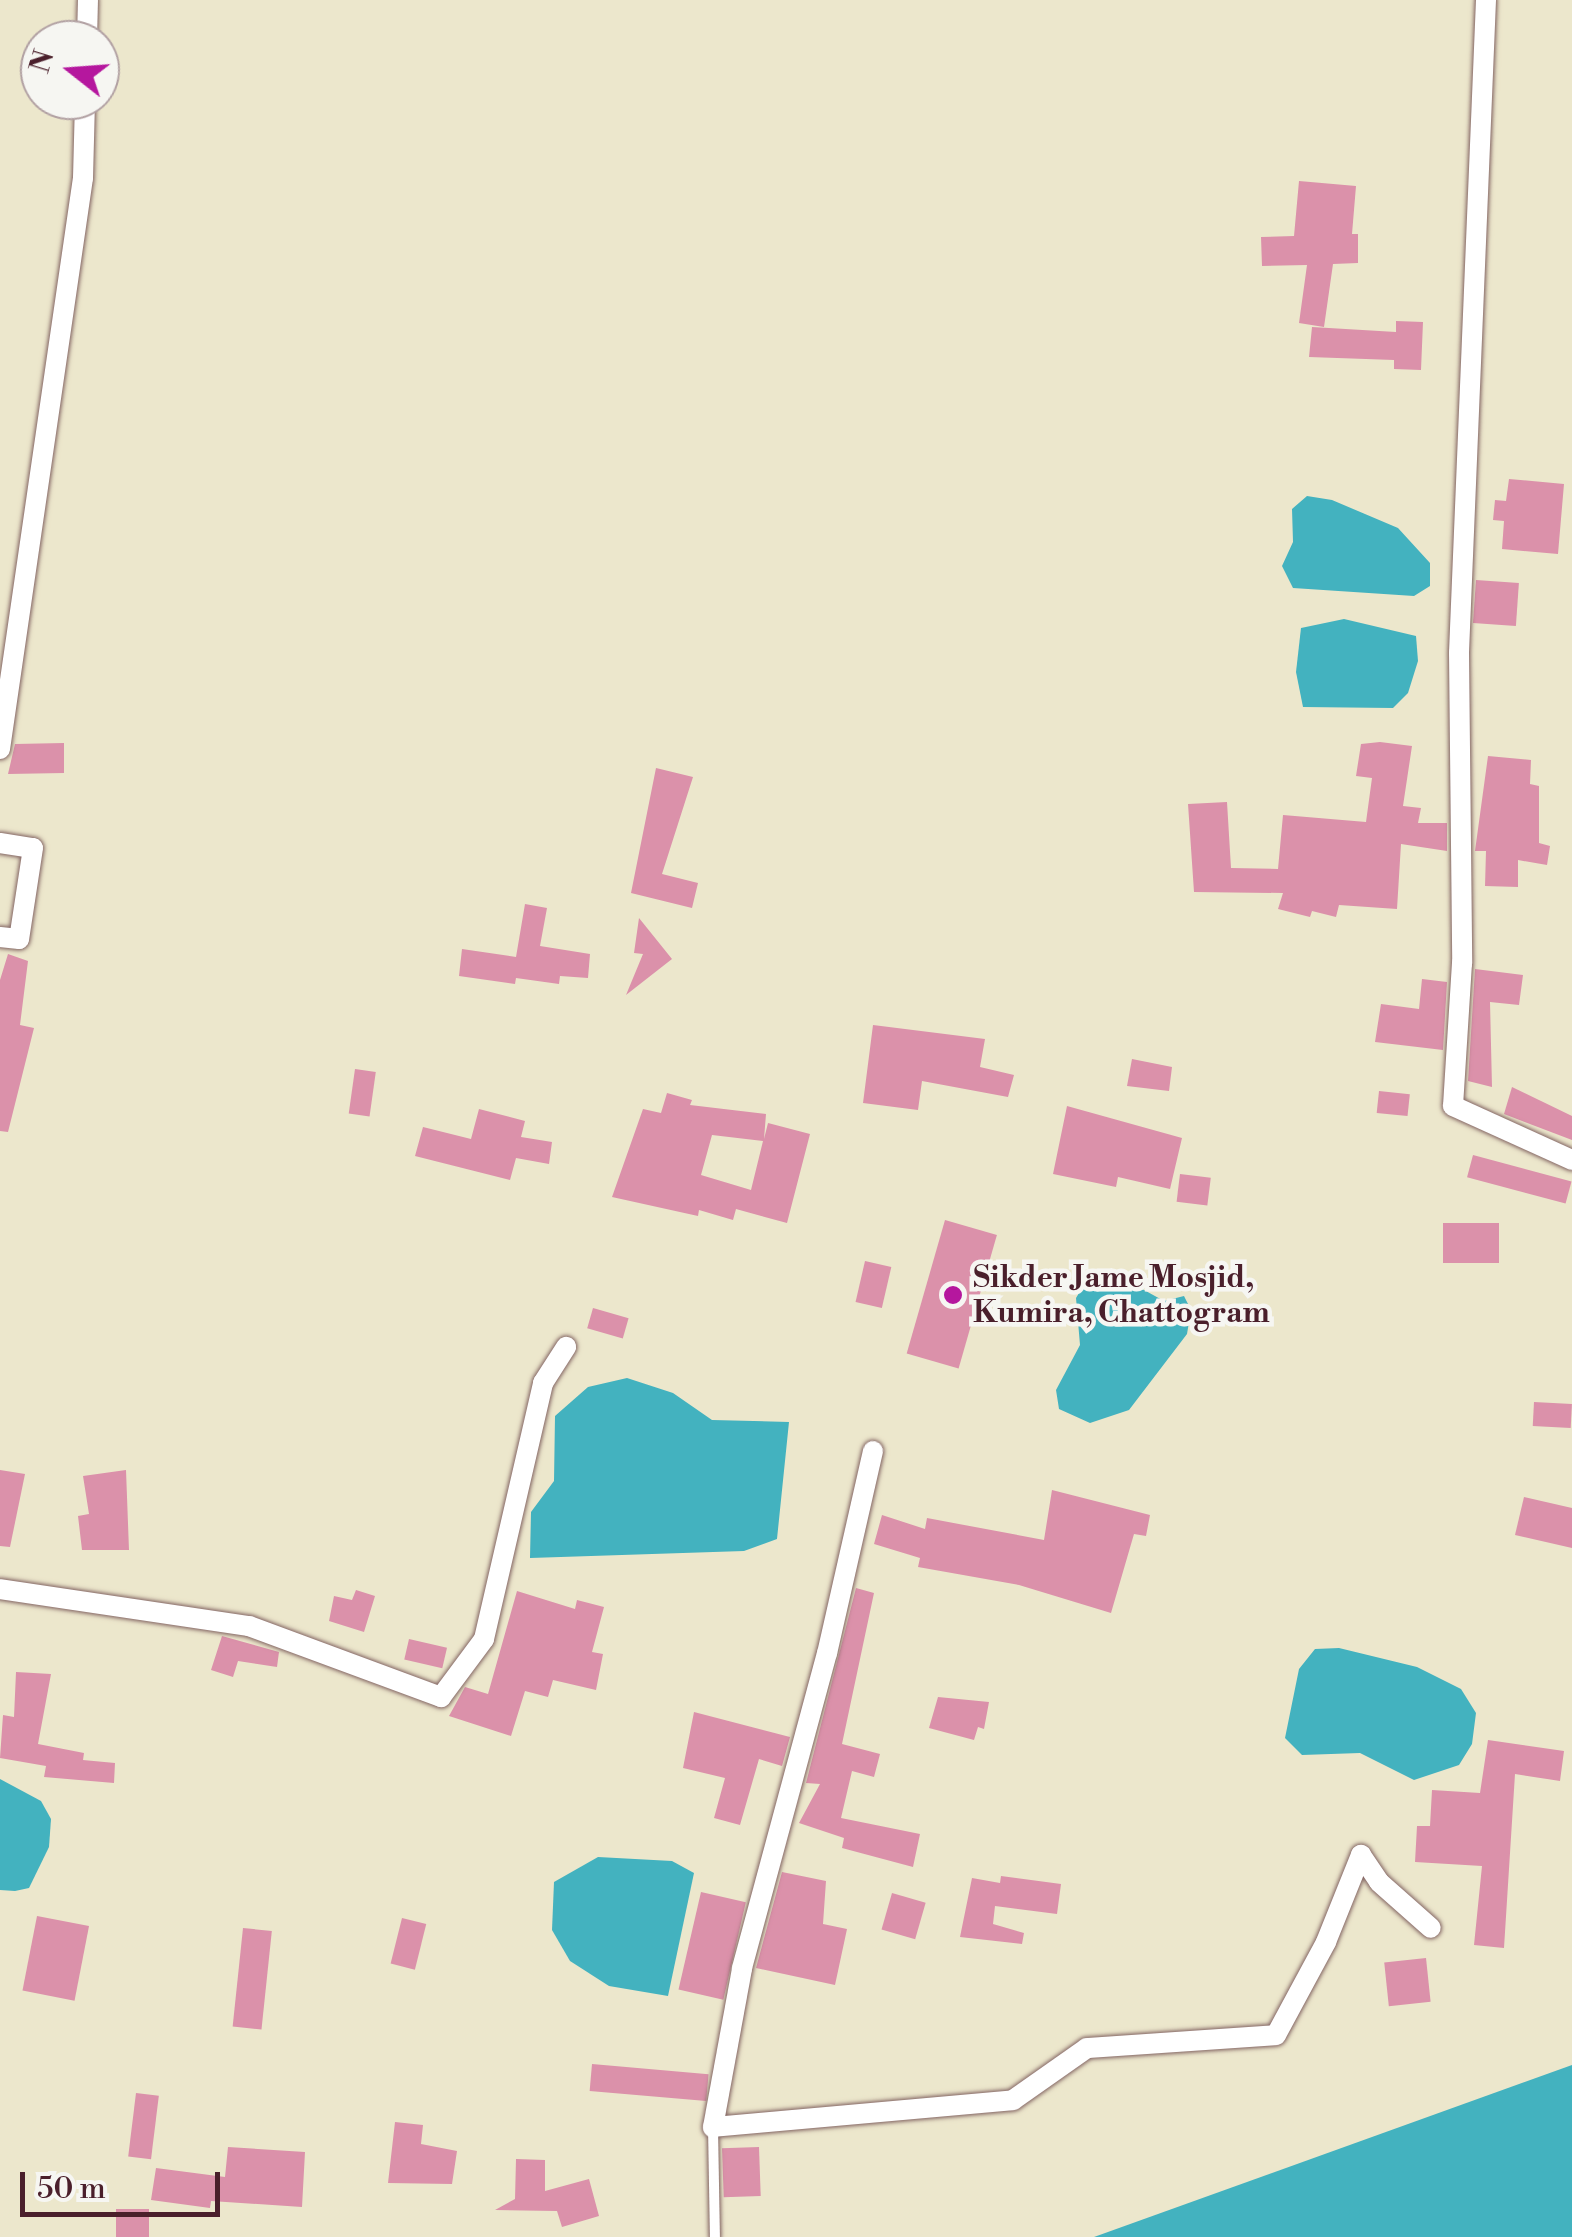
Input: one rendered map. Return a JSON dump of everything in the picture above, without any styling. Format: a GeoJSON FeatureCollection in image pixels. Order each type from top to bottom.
{"type":"FeatureCollection","features":[{"type":"Feature","properties":{"kind":"street"},"geometry":{"type":"LineString","coordinates":[[1486,0],[1460,634],[1462,963],[1453,1106],[1572,1160]]}},
{"type":"Feature","properties":{"kind":"street"},"geometry":{"type":"LineString","coordinates":[[0,748],[84,178],[85,120]]}},
{"type":"Feature","properties":{"kind":"street"},"geometry":{"type":"LineString","coordinates":[[0,843],[33,848],[20,940],[0,937]]}},
{"type":"Feature","properties":{"kind":"street"},"geometry":{"type":"LineString","coordinates":[[0,1588],[250,1626],[441,1697],[484,1638],[543,1382],[566,1347]]}},
{"type":"Feature","properties":{"kind":"street"},"geometry":{"type":"LineString","coordinates":[[873,1451],[827,1653],[742,1969],[713,2128],[1013,2100],[1087,2048],[1276,2036],[1326,1942],[1361,1854],[1379,1882],[1430,1928]]}},
{"type":"Feature","properties":{"kind":"lane"},"geometry":{"type":"LineString","coordinates":[[713,2128],[714,2237]]}},
{"type":"Feature","properties":{"kind":"water"},"geometry":{"type":"Polygon","coordinates":[[[1307,496],[1332,500],[1398,528],[1430,563],[1430,586],[1414,596],[1293,588],[1282,566],[1293,542],[1292,509],[1307,496]]]}},
{"type":"Feature","properties":{"kind":"water"},"geometry":{"type":"Polygon","coordinates":[[[1344,619],[1416,636],[1418,661],[1408,693],[1393,708],[1303,707],[1296,672],[1301,628],[1344,619]]]}},
{"type":"Feature","properties":{"kind":"water"},"geometry":{"type":"Polygon","coordinates":[[[1115,1274],[1164,1301],[1184,1296],[1191,1310],[1187,1334],[1129,1410],[1090,1423],[1059,1409],[1056,1390],[1080,1345],[1076,1298],[1088,1278],[1115,1274]]]}},
{"type":"Feature","properties":{"kind":"water"},"geometry":{"type":"Polygon","coordinates":[[[627,1378],[673,1393],[712,1420],[789,1422],[777,1539],[744,1551],[530,1558],[531,1512],[554,1481],[555,1416],[588,1387],[627,1378]]]}},
{"type":"Feature","properties":{"kind":"water"},"geometry":{"type":"Polygon","coordinates":[[[1339,1648],[1417,1667],[1461,1689],[1476,1713],[1472,1744],[1459,1765],[1414,1780],[1360,1753],[1302,1755],[1285,1738],[1299,1669],[1315,1649],[1339,1648]]]}},
{"type":"Feature","properties":{"kind":"water"},"geometry":{"type":"Polygon","coordinates":[[[0,1779],[41,1801],[51,1819],[49,1847],[29,1888],[15,1891],[0,1890],[0,1779]]]}},
{"type":"Feature","properties":{"kind":"water"},"geometry":{"type":"Polygon","coordinates":[[[598,1857],[672,1861],[694,1873],[668,1996],[609,1986],[570,1961],[552,1930],[554,1882],[598,1857]]]}},
{"type":"Feature","properties":{"kind":"water"},"geometry":{"type":"Polygon","coordinates":[[[1572,2065],[1572,2237],[1094,2237],[1572,2065]]]}},
{"type":"Feature","properties":{"kind":"building"},"geometry":{"type":"Polygon","coordinates":[[[1299,181],[1356,186],[1352,234],[1358,234],[1358,263],[1333,264],[1324,327],[1299,323],[1307,265],[1262,266],[1261,237],[1294,236],[1299,181]]]}},
{"type":"Feature","properties":{"kind":"building"},"geometry":{"type":"Polygon","coordinates":[[[1396,321],[1423,322],[1421,370],[1394,369],[1394,360],[1309,357],[1312,327],[1396,332],[1396,321]]]}},
{"type":"Feature","properties":{"kind":"building"},"geometry":{"type":"Polygon","coordinates":[[[1509,479],[1564,484],[1558,554],[1502,549],[1504,521],[1493,520],[1495,500],[1506,501],[1509,479]]]}},
{"type":"Feature","properties":{"kind":"building"},"geometry":{"type":"Polygon","coordinates":[[[1476,580],[1519,583],[1516,626],[1473,623],[1476,580]]]}},
{"type":"Feature","properties":{"kind":"building"},"geometry":{"type":"Polygon","coordinates":[[[64,743],[64,773],[8,774],[15,744],[64,743]]]}},
{"type":"Feature","properties":{"kind":"building"},"geometry":{"type":"Polygon","coordinates":[[[1361,744],[1412,746],[1403,806],[1421,808],[1418,823],[1447,823],[1447,851],[1401,844],[1397,909],[1339,905],[1336,917],[1312,911],[1310,917],[1278,909],[1283,893],[1194,892],[1188,804],[1227,802],[1231,868],[1278,869],[1283,815],[1366,822],[1372,778],[1356,776],[1361,744]]]}},
{"type":"Feature","properties":{"kind":"building"},"geometry":{"type":"Polygon","coordinates":[[[1488,756],[1531,760],[1530,784],[1539,786],[1539,843],[1550,846],[1547,865],[1518,860],[1518,887],[1485,886],[1486,851],[1475,851],[1488,756]]]}},
{"type":"Feature","properties":{"kind":"building"},"geometry":{"type":"Polygon","coordinates":[[[656,768],[693,777],[662,874],[698,883],[692,908],[631,893],[656,768]]]}},
{"type":"Feature","properties":{"kind":"building"},"geometry":{"type":"Polygon","coordinates":[[[525,904],[547,908],[540,946],[590,954],[588,978],[560,976],[559,984],[516,978],[515,984],[459,976],[462,949],[516,957],[525,904]]]}},
{"type":"Feature","properties":{"kind":"building"},"geometry":{"type":"Polygon","coordinates":[[[639,918],[672,959],[626,995],[643,954],[634,953],[639,918]]]}},
{"type":"Feature","properties":{"kind":"building"},"geometry":{"type":"Polygon","coordinates":[[[8,954],[28,961],[20,1025],[34,1028],[8,1132],[0,1131],[0,980],[8,954]]]}},
{"type":"Feature","properties":{"kind":"building"},"geometry":{"type":"Polygon","coordinates":[[[1475,969],[1523,975],[1519,1005],[1490,1002],[1492,1087],[1468,1081],[1475,969]]]}},
{"type":"Feature","properties":{"kind":"building"},"geometry":{"type":"Polygon","coordinates":[[[1422,979],[1447,982],[1443,1050],[1375,1042],[1381,1004],[1419,1009],[1422,979]]]}},
{"type":"Feature","properties":{"kind":"building"},"geometry":{"type":"Polygon","coordinates":[[[873,1025],[985,1039],[980,1067],[1014,1075],[1008,1097],[922,1081],[918,1110],[863,1103],[873,1025]]]}},
{"type":"Feature","properties":{"kind":"building"},"geometry":{"type":"Polygon","coordinates":[[[1132,1059],[1172,1067],[1169,1091],[1127,1086],[1132,1059]]]}},
{"type":"Feature","properties":{"kind":"building"},"geometry":{"type":"Polygon","coordinates":[[[355,1069],[376,1072],[370,1116],[349,1114],[355,1069]]]}},
{"type":"Feature","properties":{"kind":"building"},"geometry":{"type":"Polygon","coordinates":[[[1512,1087],[1572,1116],[1572,1140],[1504,1114],[1512,1087]]]}},
{"type":"Feature","properties":{"kind":"building"},"geometry":{"type":"Polygon","coordinates":[[[1379,1091],[1410,1094],[1408,1116],[1377,1113],[1379,1091]]]}},
{"type":"Feature","properties":{"kind":"building"},"geometry":{"type":"Polygon","coordinates":[[[667,1093],[692,1100],[690,1105],[766,1114],[764,1139],[768,1123],[810,1134],[787,1223],[736,1209],[733,1220],[699,1210],[698,1216],[612,1197],[643,1109],[661,1113],[667,1093]],[[712,1135],[701,1175],[751,1190],[763,1141],[712,1135]]]}},
{"type":"Feature","properties":{"kind":"building"},"geometry":{"type":"Polygon","coordinates":[[[1067,1106],[1182,1138],[1170,1189],[1118,1177],[1116,1187],[1053,1174],[1067,1106]]]}},
{"type":"Feature","properties":{"kind":"building"},"geometry":{"type":"Polygon","coordinates":[[[479,1109],[525,1121],[521,1137],[552,1142],[549,1164],[516,1158],[510,1180],[415,1156],[423,1127],[471,1139],[479,1109]]]}},
{"type":"Feature","properties":{"kind":"building"},"geometry":{"type":"Polygon","coordinates":[[[1473,1155],[1572,1181],[1566,1204],[1467,1177],[1473,1155]]]}},
{"type":"Feature","properties":{"kind":"building"},"geometry":{"type":"Polygon","coordinates":[[[1180,1174],[1211,1178],[1207,1206],[1177,1202],[1180,1174]]]}},
{"type":"Feature","properties":{"kind":"building","name":"Sikder Jame Mosjid, Kumira, Chattogram"},"geometry":{"type":"Polygon","coordinates":[[[945,1220],[997,1235],[959,1368],[907,1354],[945,1220]]]}},
{"type":"Feature","properties":{"kind":"building"},"geometry":{"type":"Polygon","coordinates":[[[1443,1223],[1499,1223],[1499,1263],[1443,1263],[1443,1223]]]}},
{"type":"Feature","properties":{"kind":"building"},"geometry":{"type":"Polygon","coordinates":[[[865,1261],[891,1267],[882,1308],[856,1302],[865,1261]]]}},
{"type":"Feature","properties":{"kind":"building"},"geometry":{"type":"Polygon","coordinates":[[[593,1308],[629,1318],[623,1338],[587,1328],[593,1308]]]}},
{"type":"Feature","properties":{"kind":"building"},"geometry":{"type":"Polygon","coordinates":[[[1534,1402],[1572,1404],[1571,1428],[1533,1426],[1534,1402]]]}},
{"type":"Feature","properties":{"kind":"building"},"geometry":{"type":"Polygon","coordinates":[[[0,1470],[25,1474],[10,1547],[0,1546],[0,1470]]]}},
{"type":"Feature","properties":{"kind":"building"},"geometry":{"type":"Polygon","coordinates":[[[126,1470],[129,1550],[82,1550],[78,1516],[89,1514],[83,1476],[126,1470]]]}},
{"type":"Feature","properties":{"kind":"building"},"geometry":{"type":"Polygon","coordinates":[[[1052,1490],[1150,1515],[1146,1536],[1134,1534],[1111,1613],[1019,1585],[918,1567],[920,1558],[874,1544],[882,1515],[925,1529],[927,1518],[1044,1540],[1052,1490]]]}},
{"type":"Feature","properties":{"kind":"building"},"geometry":{"type":"Polygon","coordinates":[[[1524,1497],[1572,1508],[1572,1548],[1515,1535],[1524,1497]]]}},
{"type":"Feature","properties":{"kind":"building"},"geometry":{"type":"Polygon","coordinates":[[[856,1588],[874,1593],[842,1744],[880,1754],[874,1777],[852,1771],[841,1818],[920,1834],[913,1867],[842,1848],[844,1838],[799,1823],[820,1784],[806,1783],[856,1588]]]}},
{"type":"Feature","properties":{"kind":"building"},"geometry":{"type":"Polygon","coordinates":[[[356,1590],[375,1596],[364,1632],[329,1621],[334,1596],[352,1600],[356,1590]]]}},
{"type":"Feature","properties":{"kind":"building"},"geometry":{"type":"Polygon","coordinates":[[[517,1591],[575,1609],[577,1600],[604,1607],[592,1652],[603,1654],[596,1690],[553,1680],[548,1697],[525,1691],[511,1736],[449,1716],[465,1687],[488,1694],[517,1591]]]}},
{"type":"Feature","properties":{"kind":"building"},"geometry":{"type":"Polygon","coordinates":[[[222,1636],[279,1652],[277,1667],[238,1661],[233,1677],[211,1670],[222,1636]]]}},
{"type":"Feature","properties":{"kind":"building"},"geometry":{"type":"Polygon","coordinates":[[[409,1639],[447,1648],[442,1668],[404,1659],[409,1639]]]}},
{"type":"Feature","properties":{"kind":"building"},"geometry":{"type":"Polygon","coordinates":[[[16,1672],[51,1674],[38,1744],[84,1753],[83,1760],[115,1763],[114,1783],[44,1777],[46,1766],[0,1758],[3,1715],[14,1717],[16,1672]]]}},
{"type":"Feature","properties":{"kind":"building"},"geometry":{"type":"Polygon","coordinates":[[[938,1697],[989,1702],[984,1729],[978,1727],[974,1740],[929,1728],[938,1697]]]}},
{"type":"Feature","properties":{"kind":"building"},"geometry":{"type":"Polygon","coordinates":[[[694,1712],[790,1737],[782,1766],[759,1759],[740,1825],[714,1818],[725,1778],[683,1768],[694,1712]]]}},
{"type":"Feature","properties":{"kind":"building"},"geometry":{"type":"Polygon","coordinates":[[[1488,1740],[1564,1751],[1560,1781],[1515,1774],[1504,1948],[1474,1945],[1482,1866],[1415,1862],[1417,1826],[1430,1826],[1432,1790],[1480,1793],[1488,1740]]]}},
{"type":"Feature","properties":{"kind":"building"},"geometry":{"type":"Polygon","coordinates":[[[782,1872],[826,1881],[823,1924],[847,1929],[835,1985],[756,1968],[782,1872]]]}},
{"type":"Feature","properties":{"kind":"building"},"geometry":{"type":"Polygon","coordinates":[[[1001,1876],[1061,1884],[1057,1914],[995,1906],[993,1924],[1024,1933],[1022,1944],[960,1937],[972,1878],[1000,1883],[1001,1876]]]}},
{"type":"Feature","properties":{"kind":"building"},"geometry":{"type":"Polygon","coordinates":[[[701,1892],[746,1902],[723,2000],[679,1989],[701,1892]]]}},
{"type":"Feature","properties":{"kind":"building"},"geometry":{"type":"Polygon","coordinates":[[[892,1893],[926,1903],[915,1939],[882,1930],[892,1893]]]}},
{"type":"Feature","properties":{"kind":"building"},"geometry":{"type":"Polygon","coordinates":[[[37,1916],[89,1926],[75,2001],[22,1991],[37,1916]]]}},
{"type":"Feature","properties":{"kind":"building"},"geometry":{"type":"Polygon","coordinates":[[[402,1918],[426,1924],[415,1970],[391,1964],[402,1918]]]}},
{"type":"Feature","properties":{"kind":"building"},"geometry":{"type":"Polygon","coordinates":[[[243,1928],[272,1931],[261,2029],[233,2026],[243,1928]]]}},
{"type":"Feature","properties":{"kind":"building"},"geometry":{"type":"Polygon","coordinates":[[[1426,1958],[1431,2002],[1389,2006],[1384,1962],[1426,1958]]]}},
{"type":"Feature","properties":{"kind":"building"},"geometry":{"type":"Polygon","coordinates":[[[592,2064],[709,2074],[706,2101],[590,2091],[592,2064]]]}},
{"type":"Feature","properties":{"kind":"building"},"geometry":{"type":"Polygon","coordinates":[[[136,2093],[159,2096],[151,2159],[128,2157],[136,2093]]]}},
{"type":"Feature","properties":{"kind":"building"},"geometry":{"type":"Polygon","coordinates":[[[395,2122],[423,2125],[421,2144],[457,2151],[452,2184],[388,2183],[395,2122]]]}},
{"type":"Feature","properties":{"kind":"building"},"geometry":{"type":"Polygon","coordinates":[[[228,2147],[305,2152],[302,2207],[211,2201],[210,2208],[151,2200],[156,2168],[225,2177],[228,2147]]]}},
{"type":"Feature","properties":{"kind":"building"},"geometry":{"type":"Polygon","coordinates":[[[759,2147],[761,2196],[724,2197],[722,2148],[759,2147]]]}},
{"type":"Feature","properties":{"kind":"building"},"geometry":{"type":"Polygon","coordinates":[[[516,2159],[545,2160],[545,2191],[589,2179],[599,2216],[562,2227],[557,2211],[495,2210],[515,2199],[516,2159]]]}},
{"type":"Feature","properties":{"kind":"building"},"geometry":{"type":"Polygon","coordinates":[[[116,2209],[149,2209],[149,2237],[116,2237],[116,2209]]]}},
{"type":"Feature","properties":{"kind":"place","name":"Sikder Jame Mosjid, Kumira, Chattogram"},"geometry":{"type":"Point","coordinates":[953,1295]}}]}
